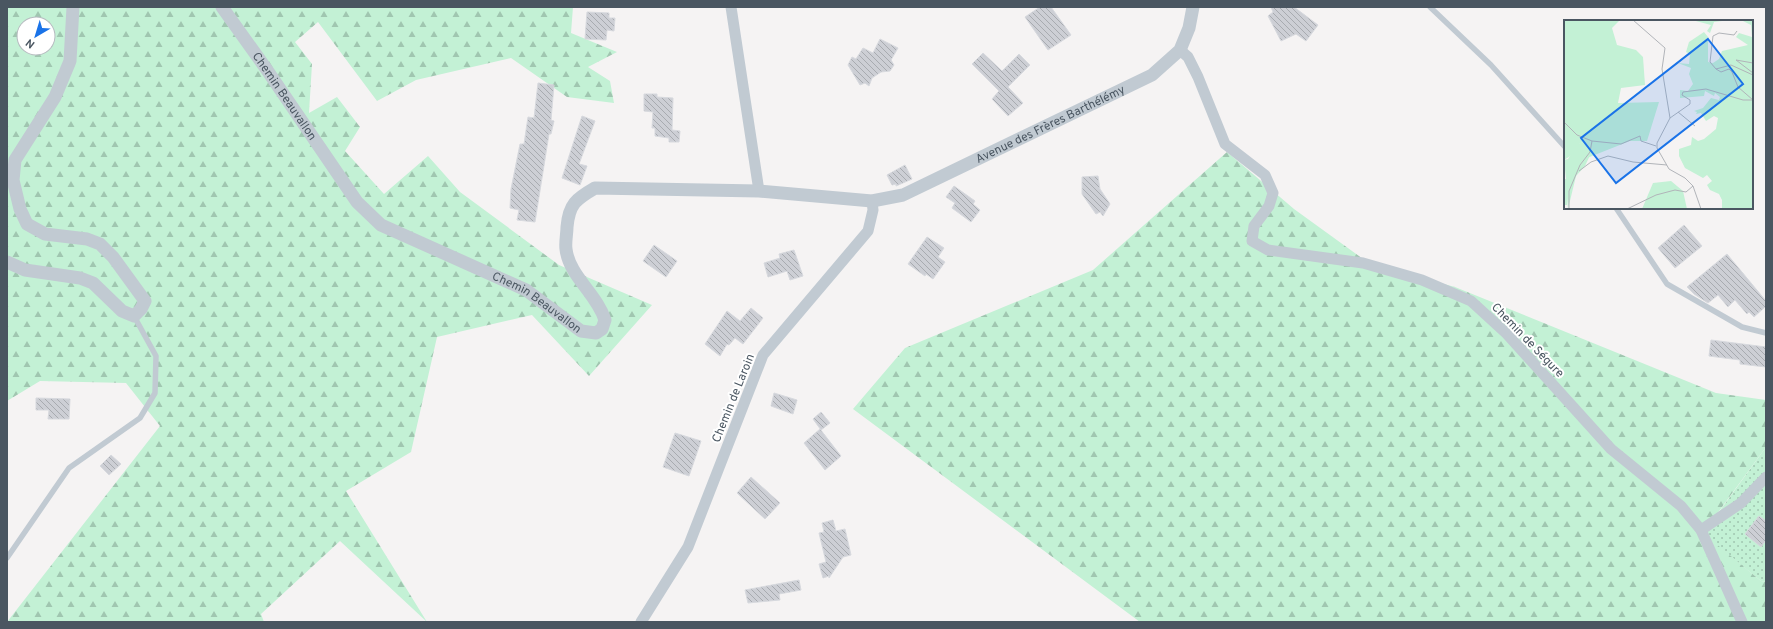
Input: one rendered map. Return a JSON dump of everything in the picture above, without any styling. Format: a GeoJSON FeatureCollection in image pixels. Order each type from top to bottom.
{"type":"FeatureCollection","features":[{"type":"Feature","properties":{"kind":"street"},"geometry":{"type":"LineString","coordinates":[[7,262],[25,270],[80,278],[93,283],[122,311],[134,316],[141,309],[145,301],[113,257],[100,244],[87,239],[45,234],[27,224],[20,209],[13,180],[15,160],[55,96],[70,61],[74,7]]}},
{"type":"Feature","properties":{"kind":"street","name":"Chemin Beauvallon"},"geometry":{"type":"LineString","coordinates":[[222,7],[268,70],[357,202],[381,225],[526,290],[581,331],[596,333],[602,329],[605,320],[602,310],[571,266],[565,248],[568,217],[572,204],[581,196],[595,188],[759,191],[872,201]]}},
{"type":"Feature","properties":{"kind":"street"},"geometry":{"type":"LineString","coordinates":[[731,7],[759,191]]}},
{"type":"Feature","properties":{"kind":"street","name":"Avenue des Frères Barthélémy"},"geometry":{"type":"LineString","coordinates":[[872,201],[902,195],[1152,76],[1180,50],[1189,28],[1193,7]]}},
{"type":"Feature","properties":{"kind":"street","name":"Chemin de Ségure"},"geometry":{"type":"LineString","coordinates":[[1180,50],[1188,57],[1198,77],[1225,144],[1265,175],[1272,193],[1269,206],[1254,226],[1252,241],[1268,250],[1363,263],[1422,280],[1471,301],[1507,334],[1611,450],[1681,506],[1701,530],[1742,622]]}},
{"type":"Feature","properties":{"kind":"street","name":"Chemin de Laroin"},"geometry":{"type":"LineString","coordinates":[[641,622],[688,547],[763,355],[868,231],[873,210],[872,201]]}},
{"type":"Feature","properties":{"kind":"street"},"geometry":{"type":"LineString","coordinates":[[1701,530],[1741,503],[1766,477]]}},
{"type":"Feature","properties":{"kind":"lane"},"geometry":{"type":"LineString","coordinates":[[1430,7],[1491,65],[1564,146]]}},
{"type":"Feature","properties":{"kind":"lane"},"geometry":{"type":"LineString","coordinates":[[1617,209],[1667,284],[1742,327],[1766,333]]}},
{"type":"Feature","properties":{"kind":"lane"},"geometry":{"type":"LineString","coordinates":[[7,558],[69,468],[140,418],[155,393],[156,356],[134,316]]}},
{"type":"Feature","properties":{"kind":"green space"},"geometry":{"type":"Polygon","coordinates":[[[7,7],[573,7],[571,33],[617,52],[588,67],[610,81],[614,103],[567,97],[511,58],[416,80],[377,101],[318,22],[295,42],[312,64],[309,113],[337,97],[360,127],[345,151],[384,194],[428,156],[460,192],[559,265],[652,305],[589,376],[532,315],[437,337],[411,452],[346,491],[427,622],[340,541],[261,614],[264,622],[7,622],[160,426],[126,383],[40,381],[7,401],[7,7]]]}},
{"type":"Feature","properties":{"kind":"green space"},"geometry":{"type":"Polygon","coordinates":[[[1227,152],[1294,209],[1370,264],[1455,287],[1716,393],[1766,400],[1766,447],[1703,533],[1761,581],[1766,582],[1766,622],[1140,622],[853,409],[905,348],[1093,270],[1227,152]]]}},
{"type":"Feature","properties":{"kind":"green space"},"geometry":{"type":"Polygon","coordinates":[[[1766,447],[1766,582],[1761,581],[1703,534],[1766,447]]]}},
{"type":"Feature","properties":{"kind":"building"},"geometry":{"type":"Polygon","coordinates":[[[1040,7],[1051,7],[1071,35],[1048,50],[1025,17],[1040,7]]]}},
{"type":"Feature","properties":{"kind":"building"},"geometry":{"type":"Polygon","coordinates":[[[1271,7],[1294,7],[1318,25],[1306,41],[1296,34],[1281,41],[1268,16],[1273,12],[1271,7]]]}},
{"type":"Feature","properties":{"kind":"building"},"geometry":{"type":"Polygon","coordinates":[[[587,12],[609,13],[609,18],[615,18],[614,31],[607,30],[606,40],[585,39],[587,12]]]}},
{"type":"Feature","properties":{"kind":"building"},"geometry":{"type":"Polygon","coordinates":[[[880,39],[898,48],[891,60],[894,65],[890,71],[881,72],[872,78],[869,86],[865,83],[860,85],[848,65],[852,57],[856,59],[863,48],[873,53],[880,39]]]}},
{"type":"Feature","properties":{"kind":"building"},"geometry":{"type":"Polygon","coordinates":[[[983,53],[1002,71],[1019,54],[1030,65],[1008,87],[1023,103],[1008,116],[992,99],[999,91],[972,64],[983,53]]]}},
{"type":"Feature","properties":{"kind":"building"},"geometry":{"type":"Polygon","coordinates":[[[538,83],[554,85],[551,120],[554,121],[551,134],[549,134],[535,222],[517,220],[519,210],[510,208],[511,189],[520,144],[524,144],[528,117],[534,118],[538,83]]]}},
{"type":"Feature","properties":{"kind":"building"},"geometry":{"type":"Polygon","coordinates":[[[644,94],[657,94],[657,97],[673,98],[672,130],[680,131],[679,142],[669,142],[669,138],[655,136],[655,128],[652,128],[653,112],[644,111],[644,94]]]}},
{"type":"Feature","properties":{"kind":"building"},"geometry":{"type":"Polygon","coordinates":[[[582,116],[595,121],[579,164],[587,166],[580,185],[562,178],[582,116]]]}},
{"type":"Feature","properties":{"kind":"building"},"geometry":{"type":"Polygon","coordinates":[[[905,165],[912,179],[896,186],[896,184],[892,185],[887,175],[905,165]]]}},
{"type":"Feature","properties":{"kind":"building"},"geometry":{"type":"Polygon","coordinates":[[[1098,176],[1100,189],[1110,204],[1103,216],[1100,212],[1096,214],[1082,194],[1082,177],[1098,176]]]}},
{"type":"Feature","properties":{"kind":"building"},"geometry":{"type":"Polygon","coordinates":[[[954,186],[975,201],[973,204],[980,210],[971,222],[952,208],[955,203],[946,197],[954,186]]]}},
{"type":"Feature","properties":{"kind":"building"},"geometry":{"type":"Polygon","coordinates":[[[1684,225],[1702,246],[1675,268],[1658,248],[1684,225]]]}},
{"type":"Feature","properties":{"kind":"building"},"geometry":{"type":"Polygon","coordinates":[[[927,237],[944,248],[938,257],[945,262],[933,279],[926,274],[925,276],[908,264],[927,237]]]}},
{"type":"Feature","properties":{"kind":"building"},"geometry":{"type":"Polygon","coordinates":[[[654,245],[677,261],[666,277],[643,261],[654,245]]]}},
{"type":"Feature","properties":{"kind":"building"},"geometry":{"type":"Polygon","coordinates":[[[794,250],[803,276],[790,280],[787,271],[768,277],[764,263],[780,258],[779,254],[794,250]]]}},
{"type":"Feature","properties":{"kind":"building"},"geometry":{"type":"Polygon","coordinates":[[[1727,254],[1766,301],[1766,306],[1754,317],[1749,312],[1747,314],[1735,300],[1728,307],[1718,295],[1708,303],[1694,294],[1687,287],[1727,254]]]}},
{"type":"Feature","properties":{"kind":"building"},"geometry":{"type":"Polygon","coordinates":[[[751,308],[763,318],[743,344],[735,338],[729,345],[727,344],[720,356],[705,344],[727,311],[740,321],[751,308]]]}},
{"type":"Feature","properties":{"kind":"building"},"geometry":{"type":"Polygon","coordinates":[[[1711,340],[1766,347],[1766,367],[1740,364],[1740,360],[1709,356],[1711,340]]]}},
{"type":"Feature","properties":{"kind":"building"},"geometry":{"type":"Polygon","coordinates":[[[774,393],[797,400],[793,414],[771,406],[774,393]]]}},
{"type":"Feature","properties":{"kind":"building"},"geometry":{"type":"Polygon","coordinates":[[[36,398],[70,399],[69,419],[48,419],[49,410],[36,410],[36,398]]]}},
{"type":"Feature","properties":{"kind":"building"},"geometry":{"type":"Polygon","coordinates":[[[821,412],[830,423],[821,430],[813,419],[821,412]]]}},
{"type":"Feature","properties":{"kind":"building"},"geometry":{"type":"Polygon","coordinates":[[[820,429],[841,456],[825,470],[804,443],[820,429]]]}},
{"type":"Feature","properties":{"kind":"building"},"geometry":{"type":"Polygon","coordinates":[[[675,433],[701,441],[689,476],[663,467],[675,433]]]}},
{"type":"Feature","properties":{"kind":"building"},"geometry":{"type":"Polygon","coordinates":[[[111,455],[121,464],[109,475],[100,466],[111,455]]]}},
{"type":"Feature","properties":{"kind":"building"},"geometry":{"type":"Polygon","coordinates":[[[751,477],[780,503],[765,519],[737,493],[751,477]]]}},
{"type":"Feature","properties":{"kind":"building"},"geometry":{"type":"Polygon","coordinates":[[[1759,516],[1766,521],[1766,540],[1761,547],[1745,534],[1759,516]]]}},
{"type":"Feature","properties":{"kind":"building"},"geometry":{"type":"Polygon","coordinates":[[[833,520],[836,531],[845,529],[851,555],[843,557],[829,578],[829,576],[823,578],[819,564],[826,562],[819,533],[824,532],[822,523],[833,520]]]}},
{"type":"Feature","properties":{"kind":"building"},"geometry":{"type":"Polygon","coordinates":[[[799,580],[801,590],[779,594],[780,600],[748,603],[745,590],[799,580]]]}}]}
